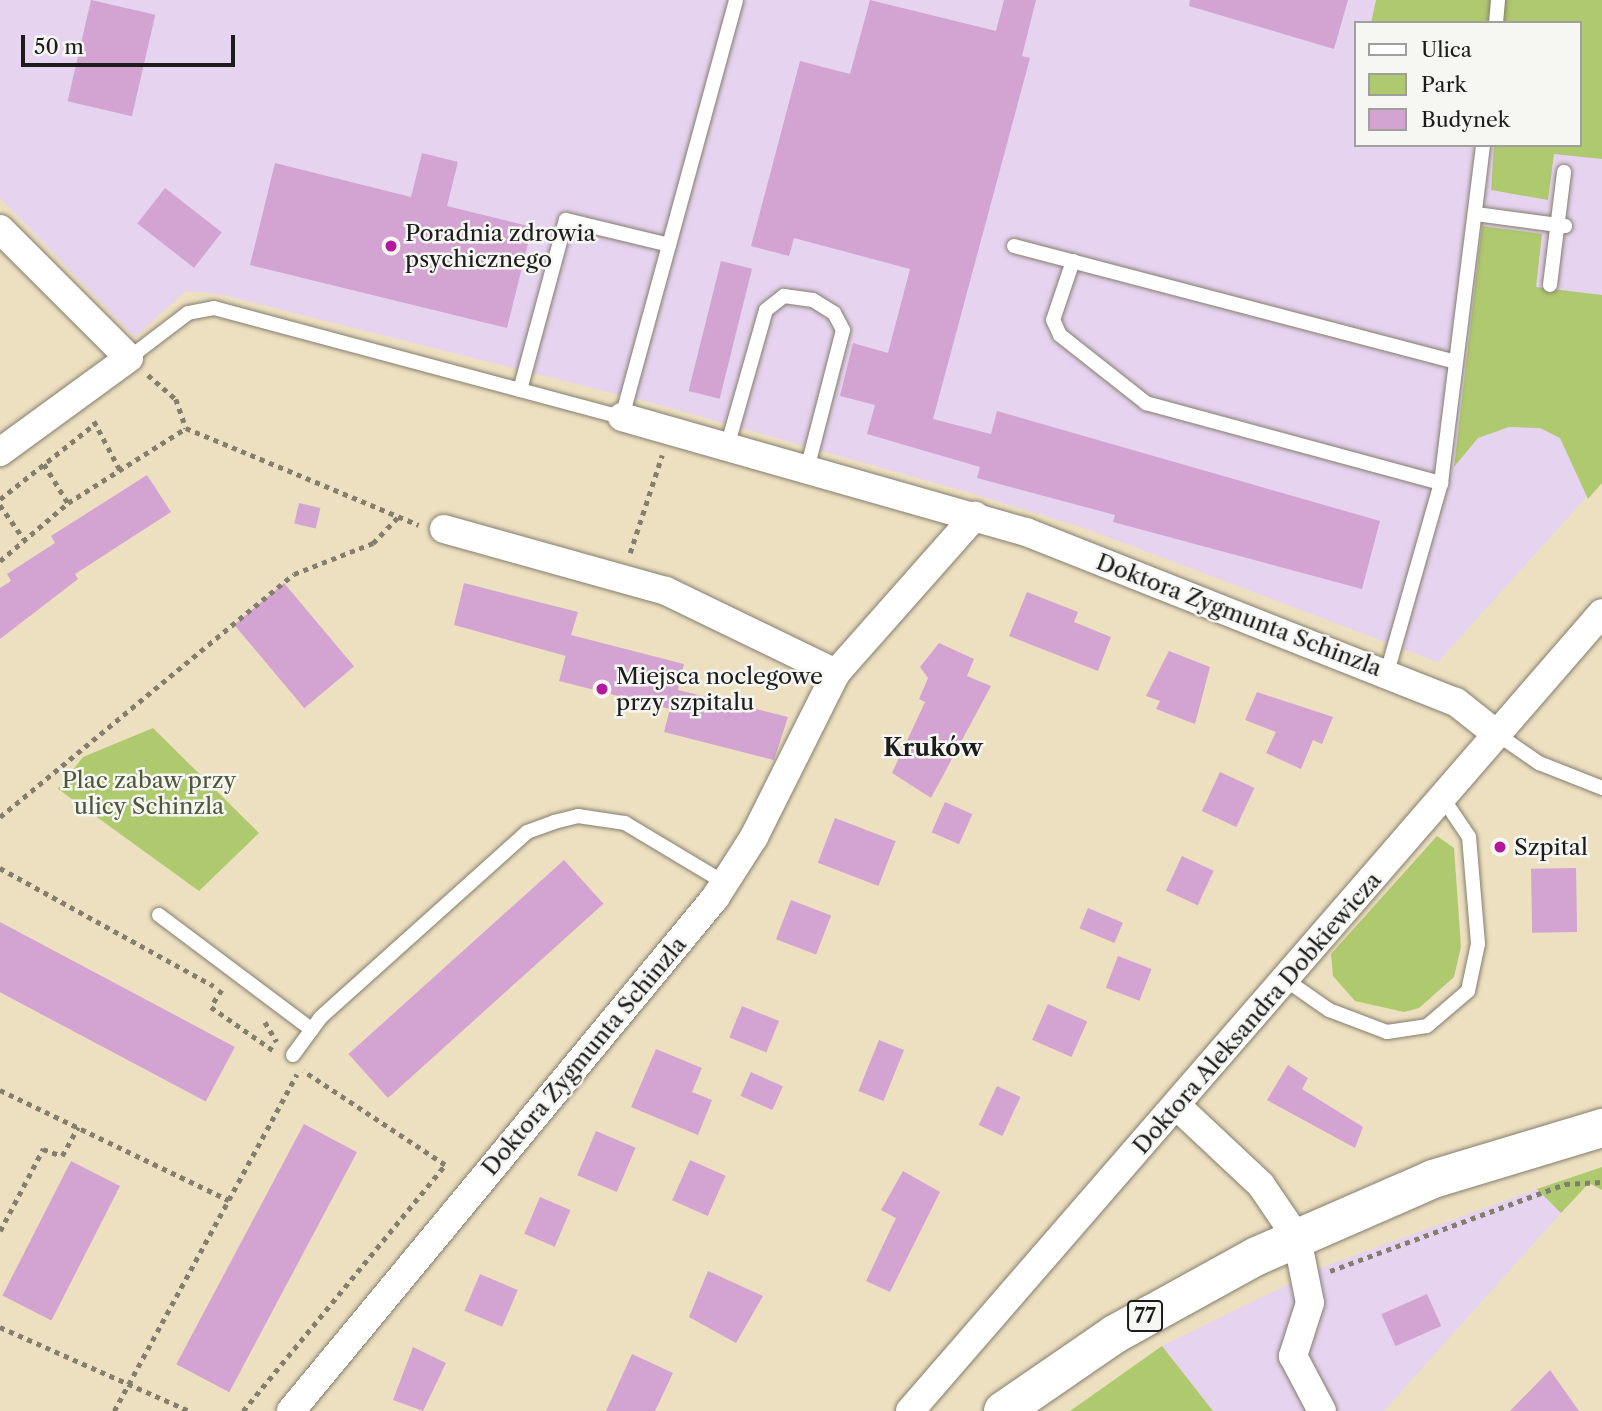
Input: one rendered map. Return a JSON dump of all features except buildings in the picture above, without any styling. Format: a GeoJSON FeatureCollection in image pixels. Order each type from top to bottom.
{"type":"FeatureCollection","features":[{"type":"Feature","properties":{"kind":"main road","name":"77"},"geometry":{"type":"LineString","coordinates":[[1003,1411],[1130,1324],[1297,1238],[1452,1172],[1602,1128]]}},
{"type":"Feature","properties":{"kind":"street"},"geometry":{"type":"LineString","coordinates":[[0,229],[129,358],[0,452]]}},
{"type":"Feature","properties":{"kind":"street","name":"Doktora Zygmunta Schinzla"},"geometry":{"type":"LineString","coordinates":[[622,417],[975,516],[1387,673],[1455,702],[1494,732]]}},
{"type":"Feature","properties":{"kind":"street","name":"Doktora Zygmunta Schinzla"},"geometry":{"type":"LineString","coordinates":[[291,1411],[724,883],[836,673],[975,516]]}},
{"type":"Feature","properties":{"kind":"street"},"geometry":{"type":"LineString","coordinates":[[444,529],[666,591],[836,673]]}},
{"type":"Feature","properties":{"kind":"street","name":"Doktora Aleksandra Dobkiewicza"},"geometry":{"type":"LineString","coordinates":[[910,1411],[1178,1107],[1442,797],[1494,732],[1602,613]]}},
{"type":"Feature","properties":{"kind":"street"},"geometry":{"type":"LineString","coordinates":[[1178,1107],[1261,1185],[1297,1238],[1310,1303],[1293,1356],[1322,1411]]}},
{"type":"Feature","properties":{"kind":"lane"},"geometry":{"type":"LineString","coordinates":[[129,358],[188,313],[214,308],[622,417],[736,0]]}},
{"type":"Feature","properties":{"kind":"lane"},"geometry":{"type":"LineString","coordinates":[[1496,21],[1498,0]]}},
{"type":"Feature","properties":{"kind":"lane"},"geometry":{"type":"LineString","coordinates":[[1387,673],[1441,483],[1483,147]]}},
{"type":"Feature","properties":{"kind":"lane"},"geometry":{"type":"LineString","coordinates":[[1550,285],[1561,226],[1564,172]]}},
{"type":"Feature","properties":{"kind":"lane"},"geometry":{"type":"LineString","coordinates":[[1476,214],[1561,226]]}},
{"type":"Feature","properties":{"kind":"lane"},"geometry":{"type":"LineString","coordinates":[[520,390],[566,220],[669,245]]}},
{"type":"Feature","properties":{"kind":"lane"},"geometry":{"type":"LineString","coordinates":[[1014,246],[1455,362]]}},
{"type":"Feature","properties":{"kind":"lane"},"geometry":{"type":"LineString","coordinates":[[1073,261],[1053,320],[1060,335],[1146,403],[1441,483]]}},
{"type":"Feature","properties":{"kind":"lane"},"geometry":{"type":"LineString","coordinates":[[727,447],[766,310],[784,296],[813,300],[834,313],[843,330],[807,469]]}},
{"type":"Feature","properties":{"kind":"lane"},"geometry":{"type":"LineString","coordinates":[[1494,732],[1539,763],[1602,788]]}},
{"type":"Feature","properties":{"kind":"lane"},"geometry":{"type":"LineString","coordinates":[[1286,980],[1329,1010],[1387,1032],[1427,1026],[1468,991],[1478,944],[1469,837],[1442,797]]}},
{"type":"Feature","properties":{"kind":"lane"},"geometry":{"type":"LineString","coordinates":[[289,1058],[312,1030],[527,832],[578,816],[625,823],[724,883]]}},
{"type":"Feature","properties":{"kind":"lane"},"geometry":{"type":"LineString","coordinates":[[159,915],[312,1030]]}},
{"type":"Feature","properties":{"kind":"path"},"geometry":{"type":"LineString","coordinates":[[129,358],[176,399],[186,428],[398,517],[444,529]]}},
{"type":"Feature","properties":{"kind":"path"},"geometry":{"type":"LineString","coordinates":[[89,414],[120,470]]}},
{"type":"Feature","properties":{"kind":"path"},"geometry":{"type":"LineString","coordinates":[[0,499],[96,423]]}},
{"type":"Feature","properties":{"kind":"path"},"geometry":{"type":"LineString","coordinates":[[0,561],[68,503],[186,428]]}},
{"type":"Feature","properties":{"kind":"path"},"geometry":{"type":"LineString","coordinates":[[622,578],[670,430]]}},
{"type":"Feature","properties":{"kind":"path"},"geometry":{"type":"LineString","coordinates":[[44,464],[68,503]]}},
{"type":"Feature","properties":{"kind":"path"},"geometry":{"type":"LineString","coordinates":[[0,505],[24,539]]}},
{"type":"Feature","properties":{"kind":"path"},"geometry":{"type":"LineString","coordinates":[[0,817],[294,574],[373,543],[398,517]]}},
{"type":"Feature","properties":{"kind":"path"},"geometry":{"type":"LineString","coordinates":[[0,868],[234,997]]}},
{"type":"Feature","properties":{"kind":"path"},"geometry":{"type":"LineString","coordinates":[[222,990],[211,1007],[445,1165],[243,1411]]}},
{"type":"Feature","properties":{"kind":"path"},"geometry":{"type":"LineString","coordinates":[[258,1010],[289,1058]]}},
{"type":"Feature","properties":{"kind":"path"},"geometry":{"type":"LineString","coordinates":[[114,1411],[229,1199],[289,1058]]}},
{"type":"Feature","properties":{"kind":"path"},"geometry":{"type":"LineString","coordinates":[[0,1090],[229,1199]]}},
{"type":"Feature","properties":{"kind":"path"},"geometry":{"type":"LineString","coordinates":[[0,1231],[43,1149],[62,1156],[78,1127]]}},
{"type":"Feature","properties":{"kind":"path"},"geometry":{"type":"LineString","coordinates":[[1305,1275],[1565,1184],[1602,1182]]}},
{"type":"Feature","properties":{"kind":"path"},"geometry":{"type":"LineString","coordinates":[[0,1327],[130,1382],[190,1411]]}},
{"type":"Feature","properties":{"kind":"shaded area"},"geometry":{"type":"Polygon","coordinates":[[[0,0],[1602,0],[1602,480],[1438,662],[1087,529],[974,494],[656,404],[219,294],[186,291],[135,337],[0,198],[0,0]]]}},
{"type":"Feature","properties":{"kind":"shaded area"},"geometry":{"type":"Polygon","coordinates":[[[1537,1189],[1561,1213],[1384,1411],[1213,1411],[1162,1346],[1328,1265],[1537,1189]]]}},
{"type":"Feature","properties":{"kind":"green space"},"geometry":{"type":"Polygon","coordinates":[[[1376,0],[1602,0],[1602,159],[1554,154],[1548,200],[1491,190],[1494,147],[1581,147],[1581,21],[1371,21],[1376,0]]]}},
{"type":"Feature","properties":{"kind":"green space"},"geometry":{"type":"Polygon","coordinates":[[[1482,226],[1542,234],[1536,287],[1602,295],[1602,483],[1588,499],[1560,438],[1540,428],[1509,427],[1478,438],[1454,467],[1482,226]]]}},
{"type":"Feature","properties":{"kind":"green space","name":"Plac zabaw przy ulicy Schinzla"},"geometry":{"type":"Polygon","coordinates":[[[153,728],[259,833],[199,891],[58,789],[83,757],[153,728]]]}},
{"type":"Feature","properties":{"kind":"green space"},"geometry":{"type":"Polygon","coordinates":[[[1437,836],[1454,848],[1461,947],[1454,977],[1419,1008],[1404,1012],[1355,1001],[1333,976],[1331,954],[1437,836]]]}},
{"type":"Feature","properties":{"kind":"green space"},"geometry":{"type":"Polygon","coordinates":[[[1602,1167],[1602,1190],[1589,1183],[1561,1213],[1537,1189],[1602,1167]]]}},
{"type":"Feature","properties":{"kind":"green space"},"geometry":{"type":"Polygon","coordinates":[[[1162,1346],[1213,1411],[1070,1411],[1162,1346]]]}},
{"type":"Feature","properties":{"kind":"place","name":"Poradnia zdrowia psychicznego"},"geometry":{"type":"Point","coordinates":[391,246]}},
{"type":"Feature","properties":{"kind":"place","name":"Miejsca noclegowe przy szpitalu"},"geometry":{"type":"Point","coordinates":[602,689]}},
{"type":"Feature","properties":{"kind":"place","name":"Szpital"},"geometry":{"type":"Point","coordinates":[1500,847]}},
{"type":"Feature","properties":{"kind":"district","name":"Kruków"},"geometry":{"type":"Point","coordinates":[933,748]}}]}
